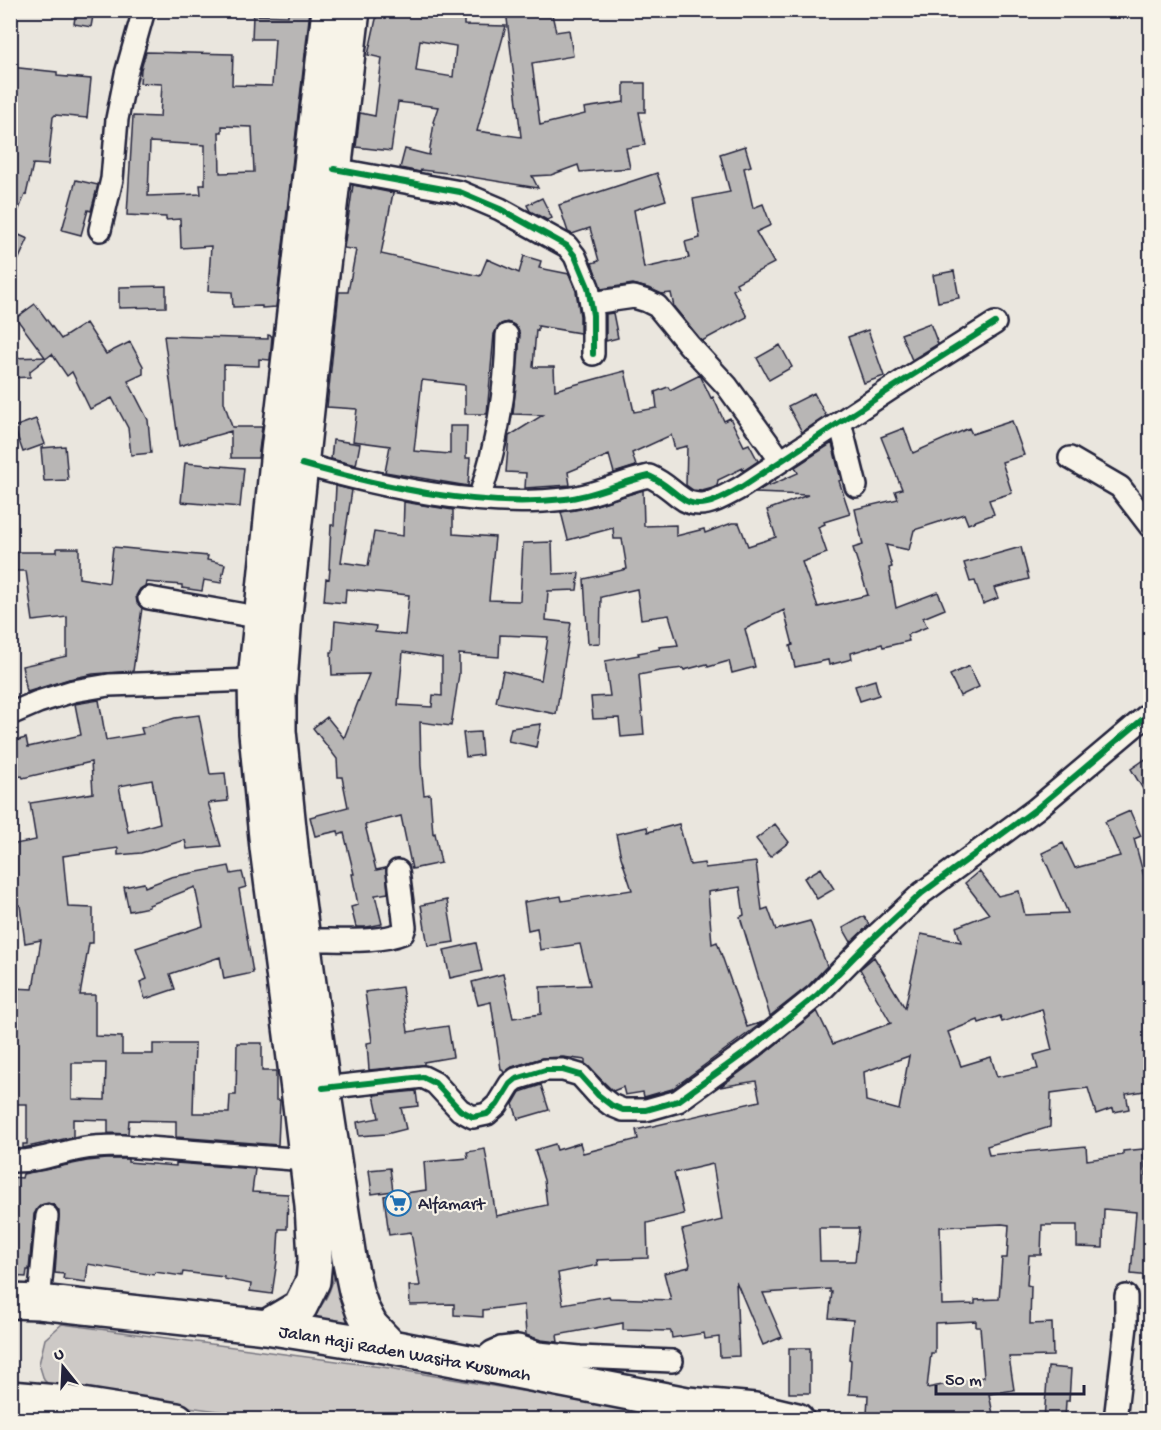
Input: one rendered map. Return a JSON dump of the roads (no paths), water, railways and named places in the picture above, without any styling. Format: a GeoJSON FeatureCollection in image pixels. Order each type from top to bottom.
{"type":"FeatureCollection","features":[{"type":"Feature","properties":{"kind":"highway"},"geometry":{"type":"LineString","coordinates":[[266,1327],[300,1306],[313,1281],[315,1249],[306,1161],[292,857],[279,731],[284,638],[302,464],[305,316],[329,10]]}},
{"type":"Feature","properties":{"kind":"highway"},"geometry":{"type":"LineString","coordinates":[[353,10],[334,169],[305,316],[262,618],[255,680],[256,733],[267,848],[298,958],[323,1088],[340,1207],[356,1291],[371,1326],[391,1347]]}},
{"type":"Feature","properties":{"kind":"highway","name":"Jalan Haji Raden Wasita Kusumah"},"geometry":{"type":"LineString","coordinates":[[21,1304],[266,1327],[391,1347],[482,1365],[692,1412],[755,1410],[797,1419]]}},
{"type":"Feature","properties":{"kind":"highway"},"geometry":{"type":"LineString","coordinates":[[10,1398],[68,1411],[177,1419]]}},
{"type":"Feature","properties":{"kind":"street"},"geometry":{"type":"LineString","coordinates":[[100,230],[112,179],[117,119],[126,74],[144,10]]}},
{"type":"Feature","properties":{"kind":"street"},"geometry":{"type":"LineString","coordinates":[[334,169],[460,192],[477,198],[567,246],[575,256],[592,303],[593,354]]}},
{"type":"Feature","properties":{"kind":"street"},"geometry":{"type":"LineString","coordinates":[[592,303],[634,297],[657,306],[727,386],[781,461]]}},
{"type":"Feature","properties":{"kind":"street"},"geometry":{"type":"LineString","coordinates":[[302,464],[357,480],[504,501],[564,499],[592,495],[649,476],[665,483],[690,503],[702,505],[740,488],[995,323]]}},
{"type":"Feature","properties":{"kind":"street"},"geometry":{"type":"LineString","coordinates":[[479,499],[491,463],[500,420],[506,374],[507,335]]}},
{"type":"Feature","properties":{"kind":"street"},"geometry":{"type":"LineString","coordinates":[[840,422],[856,486]]}},
{"type":"Feature","properties":{"kind":"street"},"geometry":{"type":"LineString","coordinates":[[1070,458],[1119,488],[1150,526]]}},
{"type":"Feature","properties":{"kind":"street"},"geometry":{"type":"LineString","coordinates":[[149,598],[262,618]]}},
{"type":"Feature","properties":{"kind":"street"},"geometry":{"type":"LineString","coordinates":[[10,714],[73,691],[109,685],[255,680]]}},
{"type":"Feature","properties":{"kind":"street"},"geometry":{"type":"LineString","coordinates":[[323,1088],[423,1077],[435,1083],[460,1110],[473,1117],[487,1114],[497,1106],[510,1084],[516,1079],[545,1070],[563,1070],[580,1075],[598,1095],[611,1105],[623,1110],[646,1110],[678,1101],[750,1049],[817,995],[922,893],[1036,809],[1147,722]]}},
{"type":"Feature","properties":{"kind":"street"},"geometry":{"type":"LineString","coordinates":[[298,958],[373,939],[394,937],[403,933],[405,927],[398,871]]}},
{"type":"Feature","properties":{"kind":"street"},"geometry":{"type":"LineString","coordinates":[[10,1161],[42,1160],[80,1149],[122,1146],[306,1161]]}},
{"type":"Feature","properties":{"kind":"street"},"geometry":{"type":"LineString","coordinates":[[21,1304],[47,1216]]}},
{"type":"Feature","properties":{"kind":"street"},"geometry":{"type":"LineString","coordinates":[[1115,1419],[1126,1326],[1126,1296]]}},
{"type":"Feature","properties":{"kind":"street"},"geometry":{"type":"LineString","coordinates":[[482,1365],[485,1358],[492,1352],[501,1348],[518,1346],[538,1353],[580,1358],[672,1361]]}},
{"type":"Feature","properties":{"kind":"place","name":"Alfamart"},"geometry":{"type":"Point","coordinates":[398,1203]}}]}
